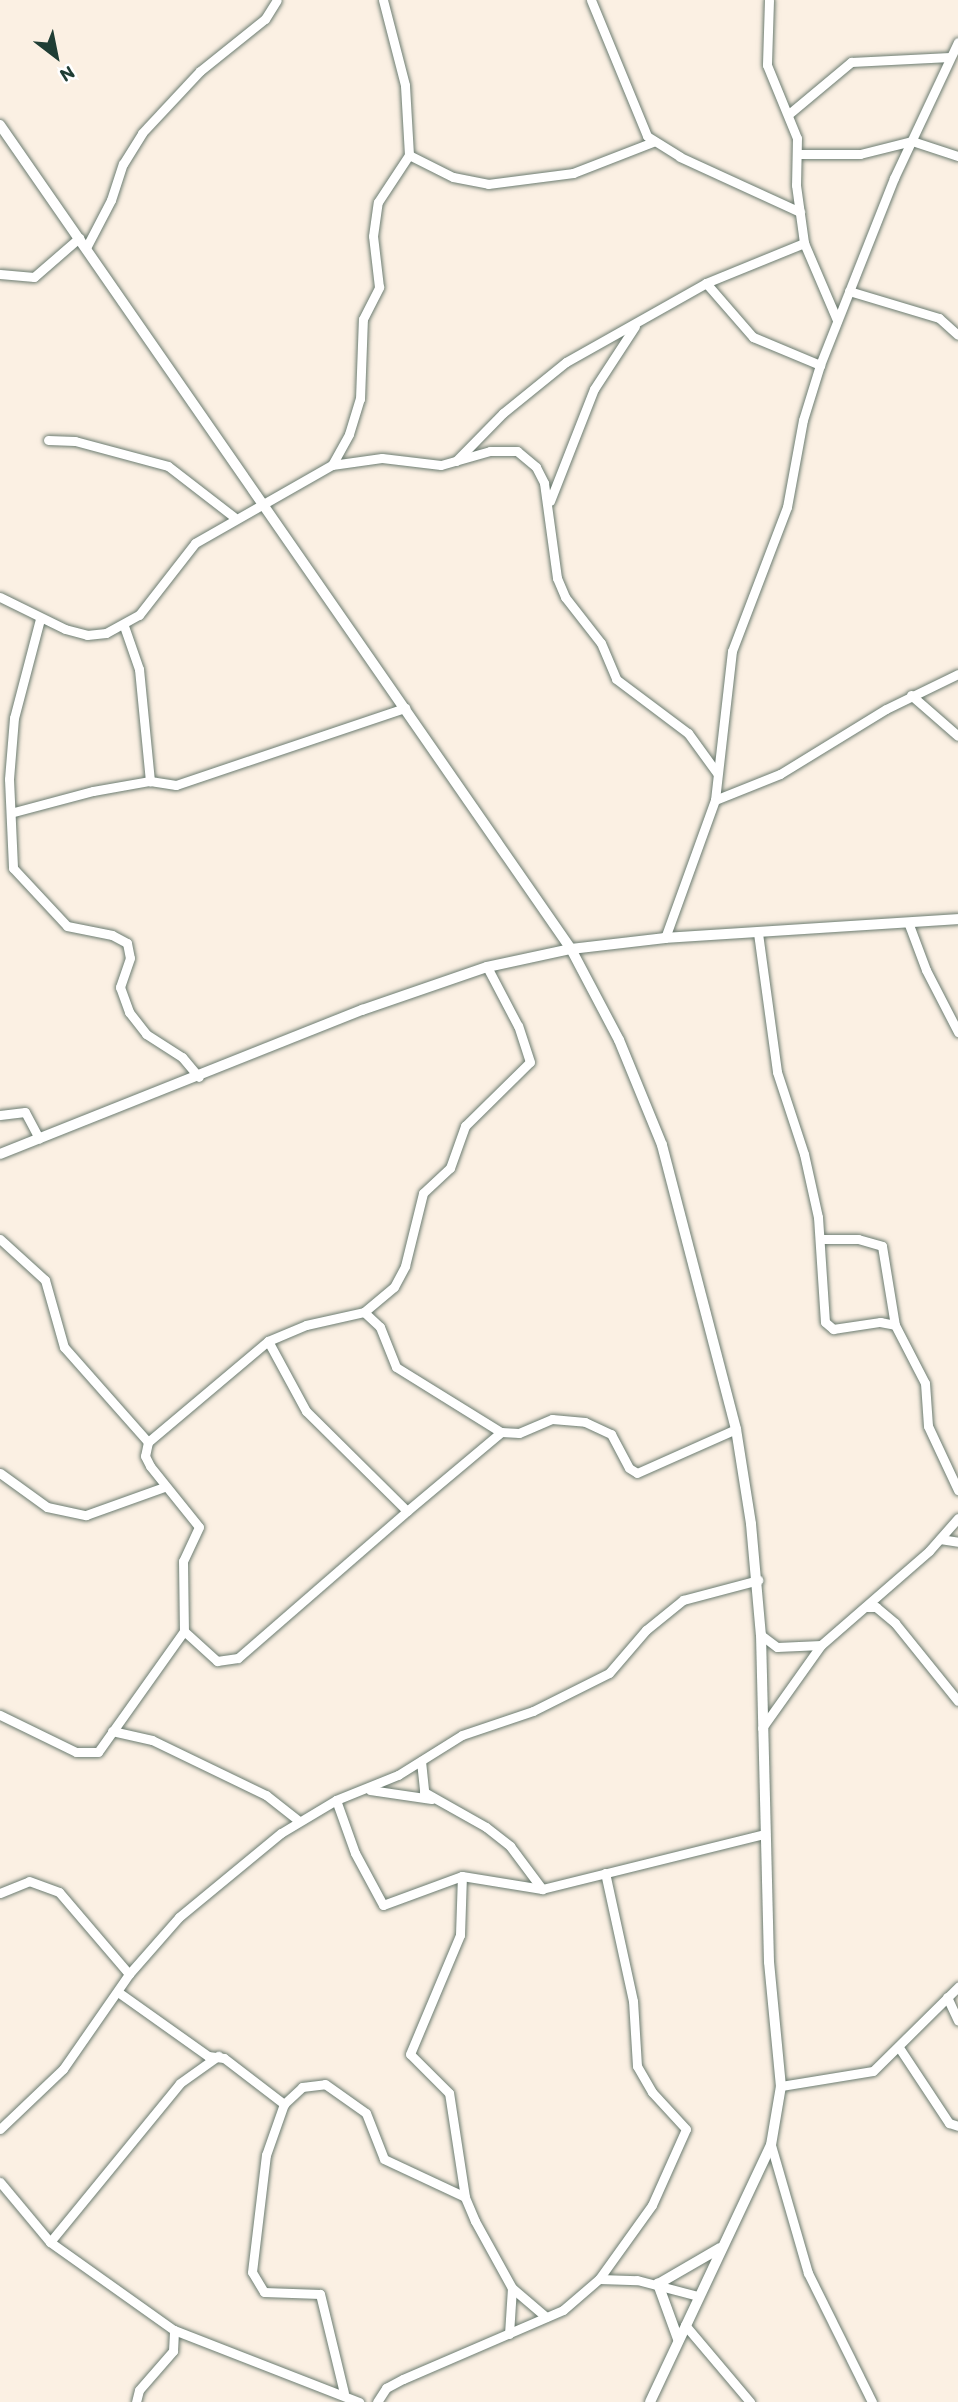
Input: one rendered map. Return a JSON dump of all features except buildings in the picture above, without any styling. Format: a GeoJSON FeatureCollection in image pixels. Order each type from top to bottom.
{"type":"FeatureCollection","features":[{"type":"Feature","properties":{"kind":"street"},"geometry":{"type":"LineString","coordinates":[[0,274],[24,280],[34,277],[82,243],[111,200],[123,164],[142,133],[200,71],[265,19],[277,0]]}},
{"type":"Feature","properties":{"kind":"street"},"geometry":{"type":"LineString","coordinates":[[332,465],[349,435],[360,399],[363,318],[379,287],[373,236],[378,202],[409,155],[405,85],[383,0]]}},
{"type":"Feature","properties":{"kind":"street"},"geometry":{"type":"LineString","coordinates":[[592,0],[653,142],[800,212]]}},
{"type":"Feature","properties":{"kind":"street"},"geometry":{"type":"LineString","coordinates":[[769,0],[767,65],[790,113],[800,154],[796,185],[804,243],[837,320]]}},
{"type":"Feature","properties":{"kind":"street"},"geometry":{"type":"LineString","coordinates":[[664,938],[715,800],[732,651],[787,508],[803,420],[820,365],[912,141],[958,42]]}},
{"type":"Feature","properties":{"kind":"street"},"geometry":{"type":"LineString","coordinates":[[790,113],[851,62],[950,57]]}},
{"type":"Feature","properties":{"kind":"street"},"geometry":{"type":"LineString","coordinates":[[0,125],[571,948],[619,1040],[656,1126],[736,1429],[758,1580],[769,1962],[781,2086],[771,2145],[650,2402]]}},
{"type":"Feature","properties":{"kind":"street"},"geometry":{"type":"LineString","coordinates":[[800,154],[860,154],[912,141],[958,156]]}},
{"type":"Feature","properties":{"kind":"street"},"geometry":{"type":"LineString","coordinates":[[409,155],[453,177],[488,184],[573,173],[653,142]]}},
{"type":"Feature","properties":{"kind":"street"},"geometry":{"type":"LineString","coordinates":[[454,464],[537,383],[566,362],[706,283],[804,243]]}},
{"type":"Feature","properties":{"kind":"street"},"geometry":{"type":"LineString","coordinates":[[706,283],[753,337],[820,365]]}},
{"type":"Feature","properties":{"kind":"street"},"geometry":{"type":"LineString","coordinates":[[849,290],[932,316],[958,335]]}},
{"type":"Feature","properties":{"kind":"street"},"geometry":{"type":"LineString","coordinates":[[549,503],[594,388],[638,322]]}},
{"type":"Feature","properties":{"kind":"street"},"geometry":{"type":"LineString","coordinates":[[48,440],[75,441],[168,466],[234,517]]}},
{"type":"Feature","properties":{"kind":"street"},"geometry":{"type":"LineString","coordinates":[[0,597],[40,619],[88,635],[124,626],[152,602],[179,558],[234,517],[332,465],[382,458],[454,464],[490,451],[517,451],[536,467],[549,503],[558,578],[565,597],[601,643],[616,679],[688,733],[717,773]]}},
{"type":"Feature","properties":{"kind":"street"},"geometry":{"type":"LineString","coordinates":[[0,607],[16,606]]}},
{"type":"Feature","properties":{"kind":"street"},"geometry":{"type":"LineString","coordinates":[[40,619],[14,718],[4,778],[13,812],[13,868],[67,926],[112,935],[127,943],[130,958],[120,987],[129,1012],[146,1034],[182,1057],[199,1077]]}},
{"type":"Feature","properties":{"kind":"street"},"geometry":{"type":"LineString","coordinates":[[124,626],[139,668],[150,781]]}},
{"type":"Feature","properties":{"kind":"street"},"geometry":{"type":"LineString","coordinates":[[715,800],[780,774],[911,695],[958,674]]}},
{"type":"Feature","properties":{"kind":"street"},"geometry":{"type":"LineString","coordinates":[[911,695],[958,736]]}},
{"type":"Feature","properties":{"kind":"street"},"geometry":{"type":"LineString","coordinates":[[13,812],[150,781],[185,782],[405,708]]}},
{"type":"Feature","properties":{"kind":"street"},"geometry":{"type":"LineString","coordinates":[[0,1154],[362,1010],[487,967],[571,948],[664,938],[958,919]]}},
{"type":"Feature","properties":{"kind":"street"},"geometry":{"type":"LineString","coordinates":[[908,922],[926,970],[958,1032]]}},
{"type":"Feature","properties":{"kind":"street"},"geometry":{"type":"LineString","coordinates":[[758,933],[778,1072],[804,1154],[820,1239],[828,1326],[895,1325]]}},
{"type":"Feature","properties":{"kind":"street"},"geometry":{"type":"LineString","coordinates":[[0,1715],[89,1755],[98,1752],[184,1631],[183,1561],[198,1527],[164,1487],[145,1457],[148,1442],[268,1341],[306,1325],[364,1312],[394,1287],[405,1266],[423,1193],[450,1168],[465,1126],[530,1062],[518,1026],[487,967]]}},
{"type":"Feature","properties":{"kind":"street"},"geometry":{"type":"LineString","coordinates":[[0,1115],[25,1112],[40,1138]]}},
{"type":"Feature","properties":{"kind":"street"},"geometry":{"type":"LineString","coordinates":[[0,1239],[45,1280],[64,1347],[148,1442]]}},
{"type":"Feature","properties":{"kind":"street"},"geometry":{"type":"LineString","coordinates":[[820,1239],[858,1239],[882,1246],[895,1325],[925,1383],[928,1426],[958,1490]]}},
{"type":"Feature","properties":{"kind":"street"},"geometry":{"type":"LineString","coordinates":[[364,1312],[380,1326],[396,1367],[501,1432],[519,1433],[552,1419],[585,1422],[611,1434],[629,1468],[637,1473],[736,1429]]}},
{"type":"Feature","properties":{"kind":"street"},"geometry":{"type":"LineString","coordinates":[[268,1341],[306,1411],[407,1511]]}},
{"type":"Feature","properties":{"kind":"street"},"geometry":{"type":"LineString","coordinates":[[184,1631],[217,1661],[238,1658],[501,1432]]}},
{"type":"Feature","properties":{"kind":"street"},"geometry":{"type":"LineString","coordinates":[[0,1473],[47,1507],[86,1515],[164,1487]]}},
{"type":"Feature","properties":{"kind":"street"},"geometry":{"type":"LineString","coordinates":[[762,1729],[821,1645],[940,1539],[958,1518]]}},
{"type":"Feature","properties":{"kind":"street"},"geometry":{"type":"LineString","coordinates":[[940,1539],[958,1542]]}},
{"type":"Feature","properties":{"kind":"street"},"geometry":{"type":"LineString","coordinates":[[0,2129],[63,2069],[129,1974],[179,1917],[257,1851],[336,1800],[369,1790],[483,1725],[533,1711],[609,1673],[646,1630],[683,1600],[758,1580]]}},
{"type":"Feature","properties":{"kind":"street"},"geometry":{"type":"LineString","coordinates":[[866,1607],[876,1607],[895,1623],[958,1701]]}},
{"type":"Feature","properties":{"kind":"street"},"geometry":{"type":"LineString","coordinates":[[761,1635],[777,1647],[821,1645]]}},
{"type":"Feature","properties":{"kind":"street"},"geometry":{"type":"LineString","coordinates":[[112,1731],[152,1740],[266,1795],[299,1822]]}},
{"type":"Feature","properties":{"kind":"street"},"geometry":{"type":"LineString","coordinates":[[421,1761],[421,1783],[431,1800]]}},
{"type":"Feature","properties":{"kind":"street"},"geometry":{"type":"LineString","coordinates":[[369,1790],[431,1800],[486,1827],[510,1846],[542,1889]]}},
{"type":"Feature","properties":{"kind":"street"},"geometry":{"type":"LineString","coordinates":[[336,1800],[355,1853],[383,1905],[462,1876],[542,1889],[765,1834]]}},
{"type":"Feature","properties":{"kind":"street"},"geometry":{"type":"LineString","coordinates":[[377,2402],[386,2388],[403,2379],[569,2306],[599,2279],[652,2205],[686,2129],[652,2092],[637,2066],[632,1994],[605,1873]]}},
{"type":"Feature","properties":{"kind":"street"},"geometry":{"type":"LineString","coordinates":[[462,1876],[460,1935],[410,2053],[449,2093],[465,2197],[512,2288],[546,2317]]}},
{"type":"Feature","properties":{"kind":"street"},"geometry":{"type":"LineString","coordinates":[[0,1893],[29,1881],[59,1892],[129,1974]]}},
{"type":"Feature","properties":{"kind":"street"},"geometry":{"type":"LineString","coordinates":[[781,2086],[868,2073],[900,2049],[958,1987]]}},
{"type":"Feature","properties":{"kind":"street"},"geometry":{"type":"LineString","coordinates":[[118,1992],[208,2056],[218,2056],[284,2104]]}},
{"type":"Feature","properties":{"kind":"street"},"geometry":{"type":"LineString","coordinates":[[947,1997],[958,2021]]}},
{"type":"Feature","properties":{"kind":"street"},"geometry":{"type":"LineString","coordinates":[[900,2049],[948,2123],[958,2126]]}},
{"type":"Feature","properties":{"kind":"street"},"geometry":{"type":"LineString","coordinates":[[50,2242],[180,2082],[218,2056]]}},
{"type":"Feature","properties":{"kind":"street"},"geometry":{"type":"LineString","coordinates":[[344,2393],[320,2294],[264,2291],[251,2272],[266,2155],[284,2104],[302,2087],[325,2084],[366,2112],[384,2159],[465,2197]]}},
{"type":"Feature","properties":{"kind":"street"},"geometry":{"type":"LineString","coordinates":[[771,2145],[808,2273],[872,2402]]}},
{"type":"Feature","properties":{"kind":"street"},"geometry":{"type":"LineString","coordinates":[[0,2182],[50,2242],[174,2330],[344,2393],[359,2402]]}},
{"type":"Feature","properties":{"kind":"street"},"geometry":{"type":"LineString","coordinates":[[658,2284],[722,2246]]}},
{"type":"Feature","properties":{"kind":"street"},"geometry":{"type":"LineString","coordinates":[[599,2279],[658,2284],[698,2296]]}},
{"type":"Feature","properties":{"kind":"street"},"geometry":{"type":"LineString","coordinates":[[658,2284],[678,2339]]}},
{"type":"Feature","properties":{"kind":"street"},"geometry":{"type":"LineString","coordinates":[[509,2334],[512,2288]]}},
{"type":"Feature","properties":{"kind":"street"},"geometry":{"type":"LineString","coordinates":[[685,2325],[750,2402]]}},
{"type":"Feature","properties":{"kind":"street"},"geometry":{"type":"LineString","coordinates":[[136,2402],[139,2390],[173,2351],[174,2330]]}}]}
